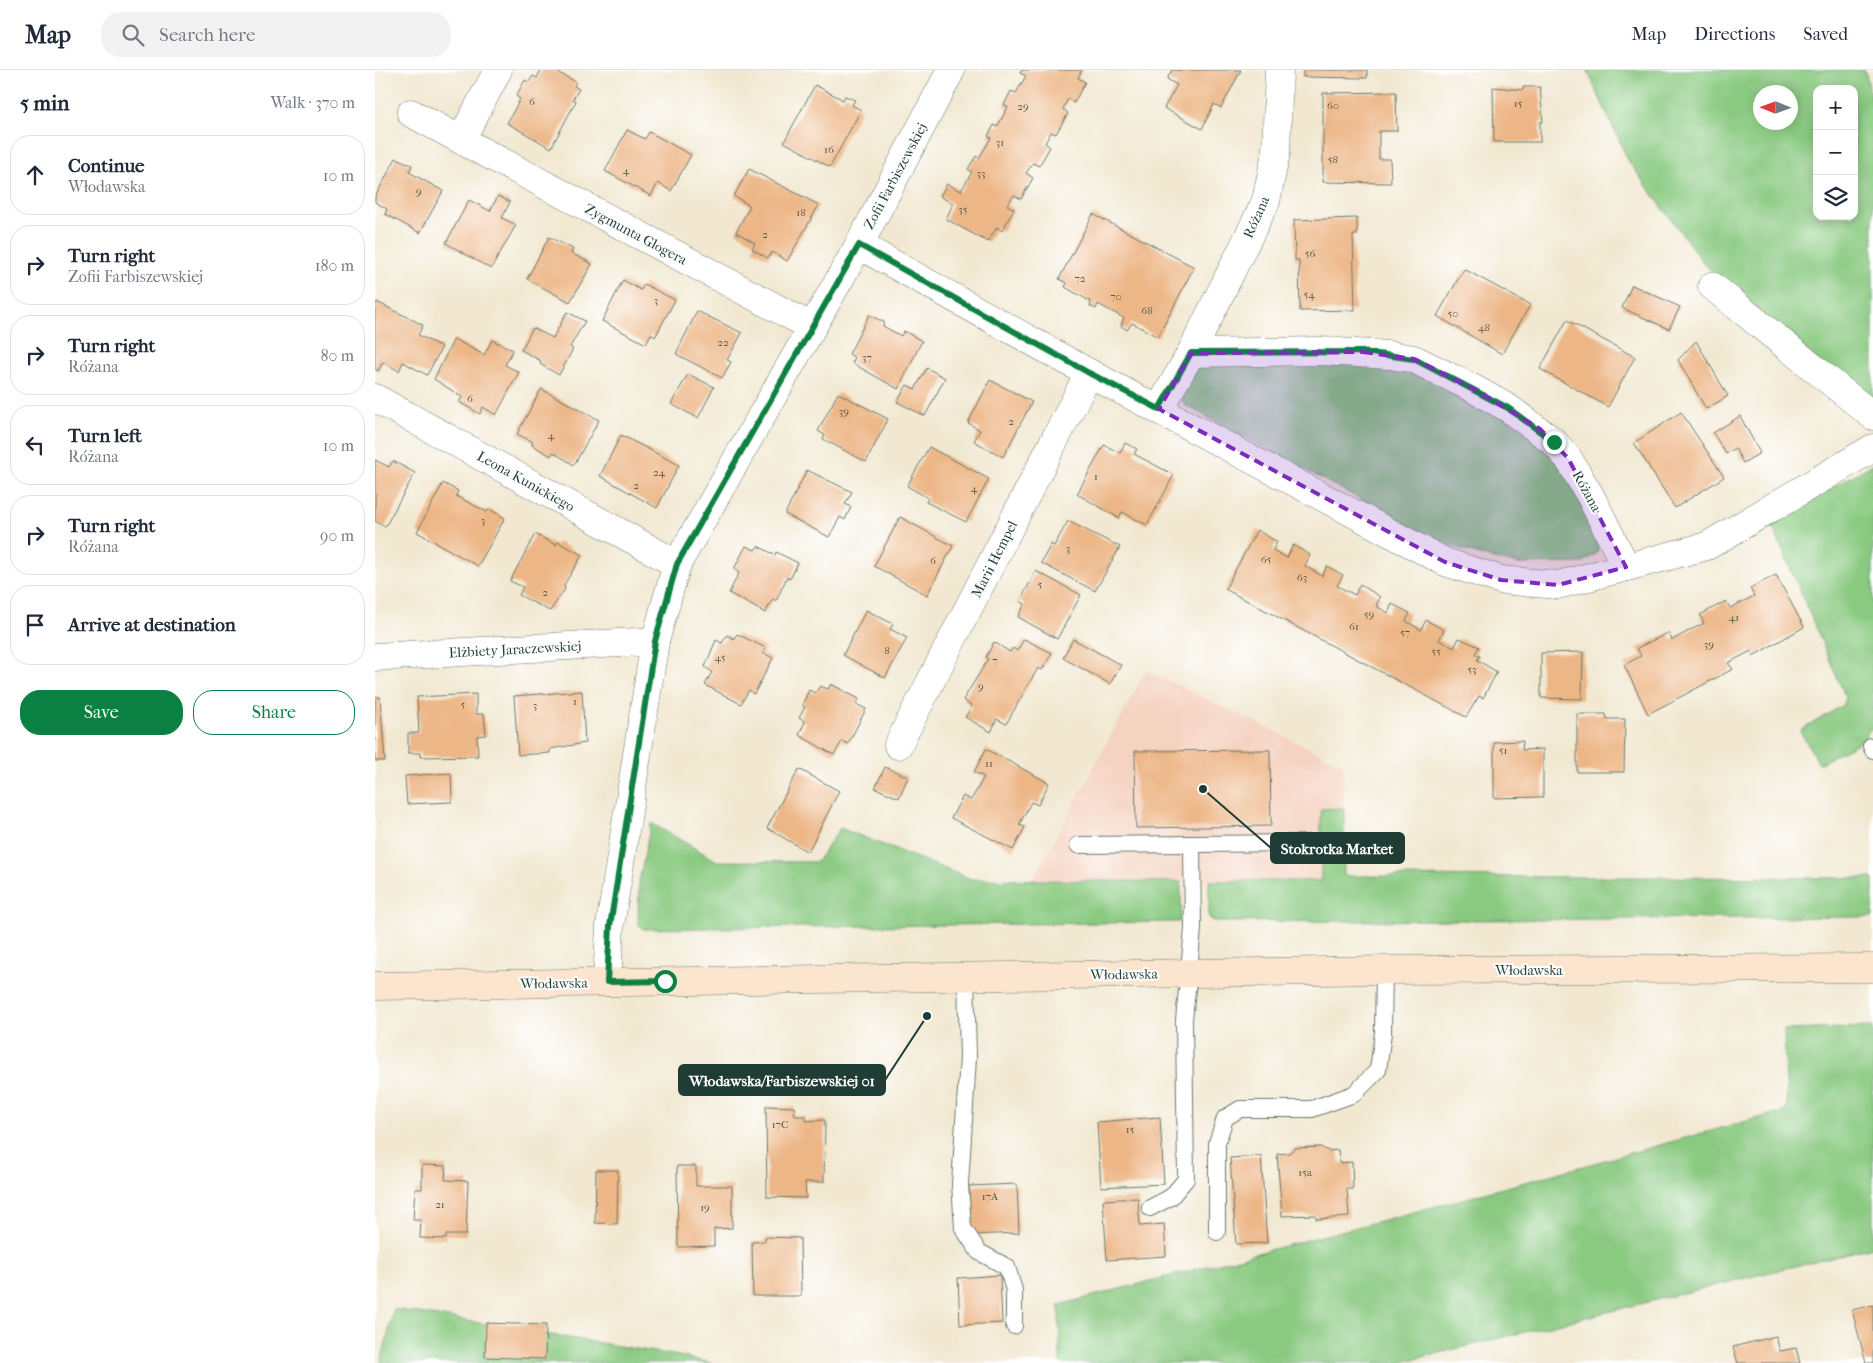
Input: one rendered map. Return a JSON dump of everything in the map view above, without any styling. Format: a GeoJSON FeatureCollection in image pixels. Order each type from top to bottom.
{"type":"FeatureCollection","features":[{"type":"Feature","properties":{"kind":"main road","name":"Włodawska"},"geometry":{"type":"LineString","coordinates":[[375,986],[966,975],[1384,970],[1873,968]]}},
{"type":"Feature","properties":{"kind":"street"},"geometry":{"type":"LineString","coordinates":[[461,140],[498,70]]}},
{"type":"Feature","properties":{"kind":"street","name":"Zofii Farbiszewskiej"},"geometry":{"type":"LineString","coordinates":[[607,982],[610,926],[655,641],[677,564],[859,245],[951,70]]}},
{"type":"Feature","properties":{"kind":"street","name":"Różana"},"geometry":{"type":"LineString","coordinates":[[1159,409],[1191,353],[1265,201],[1276,153],[1279,70]]}},
{"type":"Feature","properties":{"kind":"street","name":"Zygmunta Glogera"},"geometry":{"type":"LineString","coordinates":[[411,113],[812,327]]}},
{"type":"Feature","properties":{"kind":"street"},"geometry":{"type":"LineString","coordinates":[[859,245],[1089,373],[1445,562],[1501,580],[1558,585],[1707,546],[1873,448]]}},
{"type":"Feature","properties":{"kind":"street"},"geometry":{"type":"LineString","coordinates":[[1712,286],[1873,416]]}},
{"type":"Feature","properties":{"kind":"street","name":"Różana"},"geometry":{"type":"LineString","coordinates":[[1191,353],[1321,351],[1389,355],[1414,359],[1466,384],[1508,408],[1554,442],[1568,458],[1591,497],[1626,567]]}},
{"type":"Feature","properties":{"kind":"street","name":"Marii Hempel"},"geometry":{"type":"LineString","coordinates":[[898,745],[1089,373]]}},
{"type":"Feature","properties":{"kind":"street","name":"Leona Kunickiego"},"geometry":{"type":"LineString","coordinates":[[375,398],[677,564]]}},
{"type":"Feature","properties":{"kind":"street","name":"Elżbiety Jaraczewskiej"},"geometry":{"type":"LineString","coordinates":[[375,657],[655,641]]}},
{"type":"Feature","properties":{"kind":"lane"},"geometry":{"type":"LineString","coordinates":[[1078,845],[1308,843]]}},
{"type":"Feature","properties":{"kind":"lane"},"geometry":{"type":"LineString","coordinates":[[1150,1208],[1171,1197],[1186,1179],[1184,1020],[1193,929],[1192,845]]}},
{"type":"Feature","properties":{"kind":"lane"},"geometry":{"type":"LineString","coordinates":[[1217,1232],[1217,1143],[1225,1118],[1240,1108],[1312,1108],[1354,1094],[1378,1070],[1383,1034],[1384,970]]}},
{"type":"Feature","properties":{"kind":"lane"},"geometry":{"type":"LineString","coordinates":[[966,975],[968,1058],[960,1184],[963,1228],[979,1252],[1007,1267],[1014,1290],[1014,1326]]}},
{"type":"Feature","properties":{"kind":"highlighted area"},"geometry":{"type":"Polygon","coordinates":[[[1363,352],[1414,359],[1474,389],[1540,429],[1568,458],[1626,567],[1558,585],[1501,580],[1445,562],[1159,409],[1191,353],[1363,352]]]}},
{"type":"Feature","properties":{"kind":"shaded area"},"geometry":{"type":"Polygon","coordinates":[[[1146,670],[1343,764],[1344,808],[1321,809],[1321,881],[1033,880],[1146,670]]]}},
{"type":"Feature","properties":{"kind":"green space"},"geometry":{"type":"Polygon","coordinates":[[[1587,70],[1865,70],[1873,104],[1873,407],[1705,265],[1629,162],[1587,70]]]}},
{"type":"Feature","properties":{"kind":"green space"},"geometry":{"type":"Polygon","coordinates":[[[1206,362],[1386,364],[1426,376],[1496,409],[1554,454],[1600,538],[1597,553],[1582,563],[1519,564],[1489,558],[1455,547],[1421,532],[1185,405],[1181,397],[1196,367],[1206,362]]]}},
{"type":"Feature","properties":{"kind":"green space"},"geometry":{"type":"Polygon","coordinates":[[[1873,464],[1873,728],[1869,730],[1865,739],[1819,764],[1800,731],[1843,705],[1845,696],[1771,523],[1873,464]]]}},
{"type":"Feature","properties":{"kind":"green space"},"geometry":{"type":"Polygon","coordinates":[[[1344,808],[1344,876],[1873,878],[1873,917],[1216,922],[1209,918],[1209,881],[1321,881],[1321,809],[1344,808]]]}},
{"type":"Feature","properties":{"kind":"green space"},"geometry":{"type":"Polygon","coordinates":[[[651,823],[717,861],[817,862],[840,828],[971,879],[1181,882],[1181,914],[1179,922],[643,929],[638,924],[639,882],[651,823]]]}},
{"type":"Feature","properties":{"kind":"green space"},"geometry":{"type":"Polygon","coordinates":[[[1873,1027],[1873,1247],[1398,1363],[1060,1363],[1059,1305],[1452,1202],[1787,1110],[1784,1030],[1873,1027]]]}},
{"type":"Feature","properties":{"kind":"green space"},"geometry":{"type":"Polygon","coordinates":[[[394,1309],[679,1356],[711,1363],[381,1363],[394,1309]]]}},
{"type":"Feature","properties":{"kind":"building"},"geometry":{"type":"Polygon","coordinates":[[[541,70],[553,70],[576,82],[574,86],[579,89],[573,99],[576,101],[551,148],[507,123],[520,99],[516,96],[525,80],[529,82],[533,76],[537,78],[541,70]]]}},
{"type":"Feature","properties":{"kind":"building"},"geometry":{"type":"Polygon","coordinates":[[[1022,70],[1082,70],[1078,78],[1085,82],[1074,103],[1068,99],[1063,109],[1068,113],[1056,134],[1051,132],[1045,143],[1050,147],[1039,166],[1033,163],[1026,173],[1033,178],[1021,199],[1014,195],[1007,205],[1014,209],[1002,231],[997,227],[988,242],[946,219],[953,204],[940,196],[947,184],[961,191],[972,172],[968,169],[976,156],[979,158],[991,138],[988,136],[994,125],[997,127],[1008,107],[1004,105],[1011,91],[1016,93],[1026,76],[1020,73],[1022,70]]]}},
{"type":"Feature","properties":{"kind":"building"},"geometry":{"type":"Polygon","coordinates":[[[1172,70],[1241,70],[1221,108],[1214,104],[1202,129],[1164,108],[1177,85],[1167,79],[1172,70]]]}},
{"type":"Feature","properties":{"kind":"building"},"geometry":{"type":"Polygon","coordinates":[[[1303,70],[1367,70],[1367,78],[1303,77],[1303,70]]]}},
{"type":"Feature","properties":{"kind":"building"},"geometry":{"type":"Polygon","coordinates":[[[815,85],[843,100],[845,96],[855,100],[852,105],[861,110],[830,167],[784,142],[815,85]]]}},
{"type":"Feature","properties":{"kind":"building"},"geometry":{"type":"Polygon","coordinates":[[[1493,87],[1523,90],[1523,87],[1540,87],[1543,122],[1540,122],[1540,142],[1494,142],[1493,87]]]}},
{"type":"Feature","properties":{"kind":"building"},"geometry":{"type":"Polygon","coordinates":[[[1396,92],[1397,131],[1379,131],[1379,159],[1390,159],[1391,183],[1323,182],[1323,93],[1396,92]]]}},
{"type":"Feature","properties":{"kind":"building"},"geometry":{"type":"Polygon","coordinates":[[[627,130],[645,139],[649,132],[691,155],[671,191],[658,183],[651,196],[605,171],[627,130]]]}},
{"type":"Feature","properties":{"kind":"building"},"geometry":{"type":"Polygon","coordinates":[[[396,158],[412,165],[409,172],[443,191],[420,233],[385,214],[387,209],[375,202],[375,197],[396,158]]]}},
{"type":"Feature","properties":{"kind":"building"},"geometry":{"type":"Polygon","coordinates":[[[749,169],[819,205],[787,261],[772,252],[768,258],[752,249],[755,243],[736,232],[750,206],[734,196],[749,169]]]}},
{"type":"Feature","properties":{"kind":"building"},"geometry":{"type":"Polygon","coordinates":[[[498,196],[510,202],[502,218],[516,225],[491,269],[446,243],[469,200],[490,211],[498,196]]]}},
{"type":"Feature","properties":{"kind":"building"},"geometry":{"type":"Polygon","coordinates":[[[1093,214],[1194,267],[1158,337],[1132,323],[1127,330],[1121,326],[1124,318],[1098,304],[1096,309],[1090,306],[1091,302],[1065,287],[1067,283],[1059,279],[1093,214]]]}},
{"type":"Feature","properties":{"kind":"building"},"geometry":{"type":"Polygon","coordinates":[[[1357,218],[1357,235],[1353,235],[1355,310],[1300,311],[1299,260],[1295,260],[1294,220],[1357,218]]]}},
{"type":"Feature","properties":{"kind":"building"},"geometry":{"type":"Polygon","coordinates":[[[549,237],[573,249],[571,253],[592,264],[570,302],[527,279],[549,237]]]}},
{"type":"Feature","properties":{"kind":"building"},"geometry":{"type":"Polygon","coordinates":[[[1464,269],[1530,305],[1502,354],[1437,316],[1464,269]]]}},
{"type":"Feature","properties":{"kind":"building"},"geometry":{"type":"Polygon","coordinates":[[[623,280],[641,290],[644,284],[675,300],[655,337],[651,334],[646,344],[602,321],[623,280]]]}},
{"type":"Feature","properties":{"kind":"building"},"geometry":{"type":"Polygon","coordinates":[[[1632,285],[1680,307],[1669,329],[1622,308],[1632,285]]]}},
{"type":"Feature","properties":{"kind":"building"},"geometry":{"type":"Polygon","coordinates":[[[377,302],[423,325],[418,335],[442,347],[427,375],[403,362],[399,371],[383,362],[378,371],[375,369],[375,305],[377,302]]]}},
{"type":"Feature","properties":{"kind":"building"},"geometry":{"type":"Polygon","coordinates":[[[697,311],[742,333],[727,360],[731,362],[722,378],[676,354],[697,311]]]}},
{"type":"Feature","properties":{"kind":"building"},"geometry":{"type":"Polygon","coordinates":[[[567,312],[585,321],[570,347],[573,349],[559,375],[540,364],[541,361],[521,350],[533,328],[553,338],[567,312]]]}},
{"type":"Feature","properties":{"kind":"building"},"geometry":{"type":"Polygon","coordinates":[[[869,315],[884,322],[883,326],[901,336],[904,331],[922,341],[898,389],[852,363],[855,358],[849,354],[869,315]]]}},
{"type":"Feature","properties":{"kind":"building"},"geometry":{"type":"Polygon","coordinates":[[[1567,320],[1635,357],[1608,407],[1540,369],[1567,320]]]}},
{"type":"Feature","properties":{"kind":"building"},"geometry":{"type":"Polygon","coordinates":[[[454,339],[484,355],[492,340],[513,350],[505,365],[519,372],[496,415],[483,407],[480,414],[459,402],[462,397],[434,379],[454,339]]]}},
{"type":"Feature","properties":{"kind":"building"},"geometry":{"type":"Polygon","coordinates":[[[1696,341],[1728,396],[1706,409],[1678,360],[1696,341]]]}},
{"type":"Feature","properties":{"kind":"building"},"geometry":{"type":"Polygon","coordinates":[[[927,368],[945,378],[925,416],[897,402],[907,385],[915,389],[927,368]]]}},
{"type":"Feature","properties":{"kind":"building"},"geometry":{"type":"Polygon","coordinates":[[[688,374],[714,387],[698,418],[671,404],[688,374]]]}},
{"type":"Feature","properties":{"kind":"building"},"geometry":{"type":"Polygon","coordinates":[[[990,380],[1032,402],[1003,457],[974,441],[980,430],[968,423],[990,380]]]}},
{"type":"Feature","properties":{"kind":"building"},"geometry":{"type":"Polygon","coordinates":[[[541,389],[599,420],[574,465],[553,452],[551,456],[532,445],[533,442],[517,434],[541,389]]]}},
{"type":"Feature","properties":{"kind":"building"},"geometry":{"type":"Polygon","coordinates":[[[838,393],[888,419],[866,462],[823,439],[825,435],[818,431],[838,393]]]}},
{"type":"Feature","properties":{"kind":"building"},"geometry":{"type":"Polygon","coordinates":[[[1681,412],[1724,477],[1675,508],[1634,443],[1681,412]]]}},
{"type":"Feature","properties":{"kind":"building"},"geometry":{"type":"Polygon","coordinates":[[[1740,416],[1760,453],[1743,463],[1735,448],[1726,454],[1713,433],[1740,416]]]}},
{"type":"Feature","properties":{"kind":"building"},"geometry":{"type":"Polygon","coordinates":[[[621,435],[679,465],[657,508],[600,476],[621,435]]]}},
{"type":"Feature","properties":{"kind":"building"},"geometry":{"type":"Polygon","coordinates":[[[1125,443],[1137,449],[1134,454],[1174,475],[1147,525],[1122,512],[1119,518],[1077,494],[1104,445],[1120,453],[1125,443]]]}},
{"type":"Feature","properties":{"kind":"building"},"geometry":{"type":"Polygon","coordinates":[[[929,447],[989,479],[966,522],[926,502],[928,498],[907,486],[929,447]]]}},
{"type":"Feature","properties":{"kind":"building"},"geometry":{"type":"Polygon","coordinates":[[[375,460],[389,467],[393,461],[415,473],[385,527],[375,521],[375,460]]]}},
{"type":"Feature","properties":{"kind":"building"},"geometry":{"type":"Polygon","coordinates":[[[807,470],[852,492],[845,504],[851,507],[845,520],[840,517],[829,537],[785,514],[807,470]]]}},
{"type":"Feature","properties":{"kind":"building"},"geometry":{"type":"Polygon","coordinates":[[[443,483],[458,491],[456,496],[487,512],[489,509],[505,518],[478,566],[417,532],[443,483]]]}},
{"type":"Feature","properties":{"kind":"building"},"geometry":{"type":"Polygon","coordinates":[[[900,517],[953,546],[927,595],[874,566],[900,517]]]}},
{"type":"Feature","properties":{"kind":"building"},"geometry":{"type":"Polygon","coordinates":[[[1068,521],[1120,547],[1095,591],[1041,563],[1051,544],[1054,546],[1068,521]]]}},
{"type":"Feature","properties":{"kind":"building"},"geometry":{"type":"Polygon","coordinates":[[[1257,530],[1277,542],[1273,550],[1287,558],[1293,545],[1310,555],[1305,566],[1322,576],[1327,566],[1343,575],[1337,586],[1355,595],[1360,584],[1380,597],[1376,606],[1388,613],[1392,604],[1410,613],[1406,621],[1421,630],[1426,620],[1444,630],[1439,640],[1454,648],[1459,638],[1479,647],[1475,654],[1480,656],[1477,660],[1497,672],[1483,698],[1479,696],[1466,717],[1225,589],[1257,530]]]}},
{"type":"Feature","properties":{"kind":"building"},"geometry":{"type":"Polygon","coordinates":[[[535,534],[556,545],[558,542],[582,555],[564,585],[565,589],[550,611],[519,595],[523,587],[510,581],[535,534]]]}},
{"type":"Feature","properties":{"kind":"building"},"geometry":{"type":"Polygon","coordinates":[[[746,546],[755,550],[758,546],[775,555],[776,552],[798,563],[790,579],[787,577],[776,601],[773,599],[765,613],[729,593],[739,573],[734,569],[746,546]]]}},
{"type":"Feature","properties":{"kind":"building"},"geometry":{"type":"Polygon","coordinates":[[[1036,571],[1081,595],[1057,639],[1018,617],[1025,604],[1020,601],[1036,571]]]}},
{"type":"Feature","properties":{"kind":"building"},"geometry":{"type":"Polygon","coordinates":[[[1776,575],[1804,627],[1753,656],[1751,651],[1728,663],[1733,669],[1648,714],[1624,665],[1641,656],[1637,648],[1668,633],[1672,640],[1704,623],[1700,615],[1726,601],[1730,608],[1754,596],[1750,588],[1776,575]]]}},
{"type":"Feature","properties":{"kind":"building"},"geometry":{"type":"Polygon","coordinates":[[[866,610],[893,624],[890,629],[907,638],[885,678],[843,655],[866,610]]]}},
{"type":"Feature","properties":{"kind":"building"},"geometry":{"type":"Polygon","coordinates":[[[737,634],[766,648],[763,653],[773,658],[754,694],[749,690],[741,704],[705,685],[712,672],[705,667],[716,640],[722,643],[727,635],[734,639],[737,634]]]}},
{"type":"Feature","properties":{"kind":"building"},"geometry":{"type":"Polygon","coordinates":[[[1024,639],[1052,653],[1042,670],[1038,668],[1006,724],[997,719],[991,732],[965,717],[972,706],[963,700],[988,659],[986,657],[994,642],[1010,652],[1013,648],[1017,651],[1024,639]]]}},
{"type":"Feature","properties":{"kind":"building"},"geometry":{"type":"Polygon","coordinates":[[[1073,639],[1121,665],[1110,684],[1063,658],[1073,639]]]}},
{"type":"Feature","properties":{"kind":"building"},"geometry":{"type":"Polygon","coordinates":[[[1583,652],[1582,699],[1541,698],[1541,653],[1583,652]]]}},
{"type":"Feature","properties":{"kind":"building"},"geometry":{"type":"Polygon","coordinates":[[[831,684],[859,699],[856,704],[866,709],[848,744],[842,741],[834,755],[799,735],[805,722],[799,718],[805,707],[802,705],[809,690],[815,693],[820,686],[828,689],[831,684]]]}},
{"type":"Feature","properties":{"kind":"building"},"geometry":{"type":"Polygon","coordinates":[[[582,691],[585,743],[550,749],[550,753],[518,755],[514,696],[582,691]]]}},
{"type":"Feature","properties":{"kind":"building"},"geometry":{"type":"Polygon","coordinates":[[[476,694],[476,714],[484,714],[486,735],[477,736],[478,756],[420,757],[420,753],[408,753],[408,733],[419,733],[417,697],[476,694]]]}},
{"type":"Feature","properties":{"kind":"building"},"geometry":{"type":"Polygon","coordinates":[[[375,697],[380,697],[385,761],[375,761],[375,697]]]}},
{"type":"Feature","properties":{"kind":"building"},"geometry":{"type":"Polygon","coordinates":[[[1577,714],[1606,714],[1607,719],[1625,719],[1624,772],[1577,772],[1577,714]]]}},
{"type":"Feature","properties":{"kind":"building"},"geometry":{"type":"Polygon","coordinates":[[[1523,741],[1522,750],[1543,749],[1543,797],[1494,798],[1494,742],[1523,741]]]}},
{"type":"Feature","properties":{"kind":"building"},"geometry":{"type":"Polygon","coordinates":[[[986,749],[1049,783],[1038,805],[1031,802],[1019,825],[1025,827],[1013,850],[951,818],[963,796],[971,800],[984,777],[974,772],[986,749]]]}},
{"type":"Feature","properties":{"kind":"building"},"geometry":{"type":"Polygon","coordinates":[[[1270,750],[1271,826],[1136,828],[1135,751],[1270,750]]]}},
{"type":"Feature","properties":{"kind":"building"},"geometry":{"type":"Polygon","coordinates":[[[885,767],[908,777],[899,798],[875,788],[885,767]]]}},
{"type":"Feature","properties":{"kind":"building"},"geometry":{"type":"Polygon","coordinates":[[[799,769],[839,791],[808,852],[767,828],[799,769]]]}},
{"type":"Feature","properties":{"kind":"building"},"geometry":{"type":"Polygon","coordinates":[[[451,773],[452,802],[407,804],[405,776],[451,773]]]}},
{"type":"Feature","properties":{"kind":"building"},"geometry":{"type":"Polygon","coordinates":[[[766,1106],[794,1107],[795,1116],[805,1116],[805,1121],[825,1120],[824,1182],[805,1182],[806,1198],[767,1197],[766,1106]]]}},
{"type":"Feature","properties":{"kind":"building"},"geometry":{"type":"Polygon","coordinates":[[[1160,1117],[1164,1184],[1101,1187],[1097,1122],[1160,1117]]]}},
{"type":"Feature","properties":{"kind":"building"},"geometry":{"type":"Polygon","coordinates":[[[1321,1147],[1328,1151],[1338,1150],[1340,1163],[1352,1162],[1353,1189],[1347,1189],[1349,1217],[1316,1219],[1316,1215],[1282,1216],[1277,1154],[1289,1153],[1295,1148],[1321,1147]]]}},
{"type":"Feature","properties":{"kind":"building"},"geometry":{"type":"Polygon","coordinates":[[[1261,1156],[1267,1243],[1236,1244],[1230,1158],[1261,1156]]]}},
{"type":"Feature","properties":{"kind":"building"},"geometry":{"type":"Polygon","coordinates":[[[422,1165],[446,1166],[445,1180],[468,1181],[466,1235],[446,1235],[446,1239],[420,1238],[421,1220],[413,1220],[415,1189],[422,1189],[422,1165]]]}},
{"type":"Feature","properties":{"kind":"building"},"geometry":{"type":"Polygon","coordinates":[[[677,1166],[696,1166],[696,1186],[732,1186],[732,1228],[714,1229],[714,1246],[678,1247],[677,1166]]]}},
{"type":"Feature","properties":{"kind":"building"},"geometry":{"type":"Polygon","coordinates":[[[596,1170],[618,1170],[617,1224],[595,1223],[596,1170]]]}},
{"type":"Feature","properties":{"kind":"building"},"geometry":{"type":"Polygon","coordinates":[[[1017,1184],[1019,1233],[971,1235],[969,1186],[1017,1184]]]}},
{"type":"Feature","properties":{"kind":"building"},"geometry":{"type":"Polygon","coordinates":[[[1138,1198],[1140,1226],[1164,1224],[1166,1256],[1107,1260],[1103,1200],[1138,1198]]]}},
{"type":"Feature","properties":{"kind":"building"},"geometry":{"type":"Polygon","coordinates":[[[765,1237],[800,1238],[801,1296],[753,1296],[752,1242],[765,1241],[765,1237]]]}},
{"type":"Feature","properties":{"kind":"building"},"geometry":{"type":"Polygon","coordinates":[[[1000,1275],[1002,1323],[960,1325],[958,1278],[1000,1275]]]}},
{"type":"Feature","properties":{"kind":"building"},"geometry":{"type":"Polygon","coordinates":[[[1873,1305],[1873,1363],[1866,1363],[1852,1310],[1873,1305]]]}},
{"type":"Feature","properties":{"kind":"building"},"geometry":{"type":"Polygon","coordinates":[[[486,1323],[546,1325],[545,1359],[485,1357],[486,1323]]]}},
{"type":"Feature","properties":{"kind":"building"},"geometry":{"type":"Polygon","coordinates":[[[1776,1336],[1780,1351],[1796,1348],[1800,1363],[1738,1363],[1733,1347],[1776,1336]]]}},
{"type":"Feature","properties":{"kind":"place","name":"Stokrotka Market"},"geometry":{"type":"Point","coordinates":[1203,789]}},
{"type":"Feature","properties":{"kind":"place","name":"Włodawska/Farbiszewskiej 01"},"geometry":{"type":"Point","coordinates":[927,1016]}},
{"type":"Feature","properties":{"kind":"route"},"geometry":{"type":"LineString","coordinates":[[665,981],[607,982],[610,926],[655,641],[677,564],[859,245],[1089,373],[1159,409],[1191,353],[1363,352],[1414,359],[1474,388],[1508,408],[1540,429],[1554,442]]}}]}
